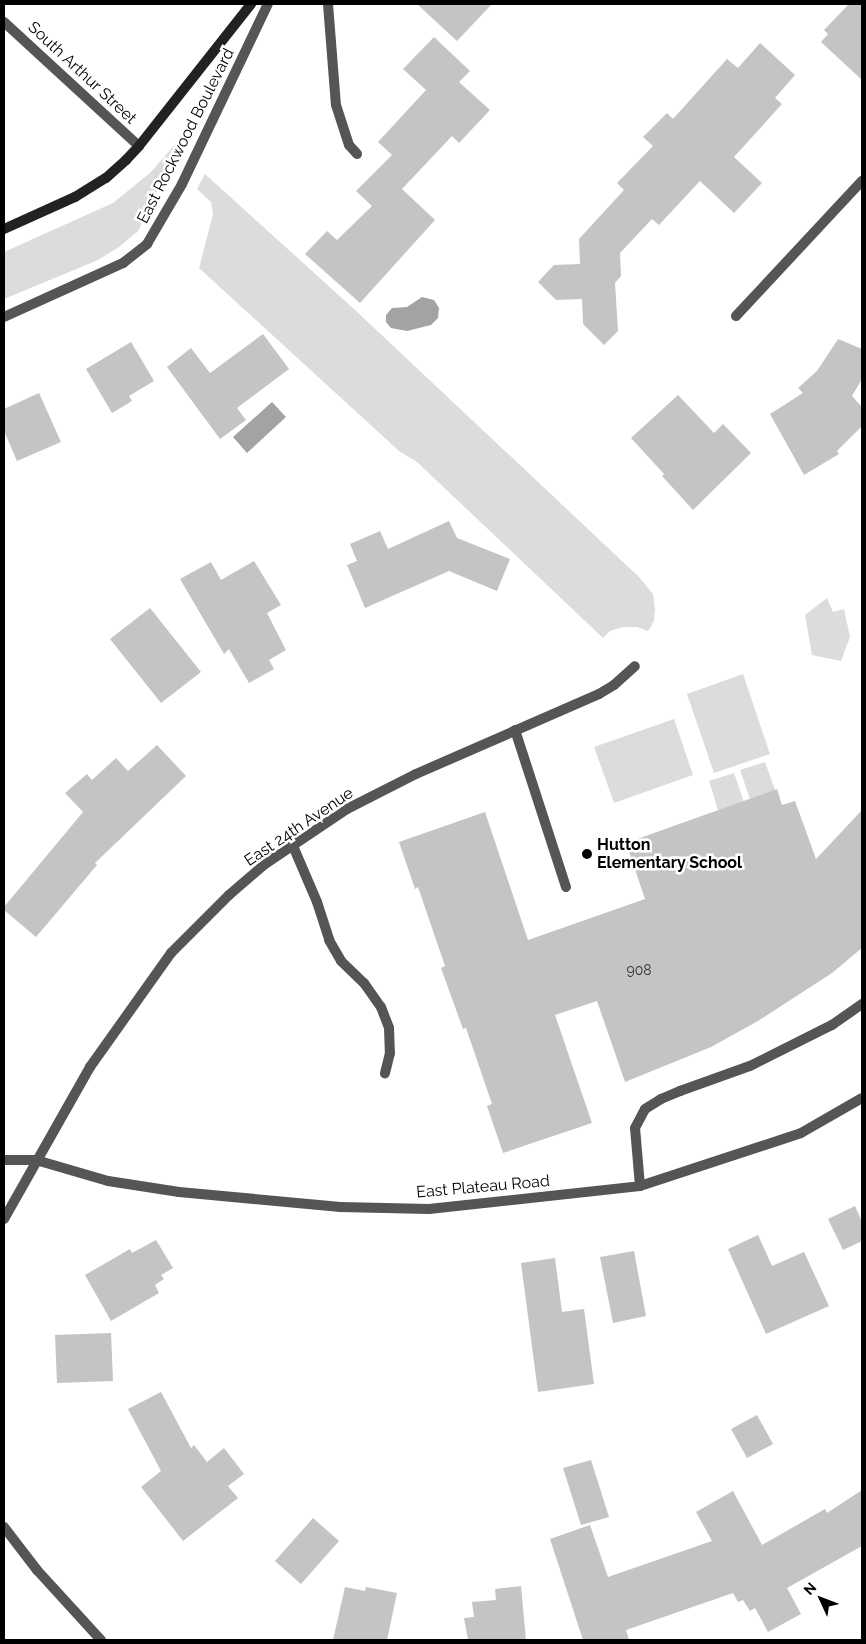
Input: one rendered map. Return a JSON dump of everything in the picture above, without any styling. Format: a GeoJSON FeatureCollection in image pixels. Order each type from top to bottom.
{"type":"FeatureCollection","features":[{"type":"Feature","properties":{"kind":"street","name":"East Rockwood Boulevard"},"geometry":{"type":"LineString","coordinates":[[4,229],[75,197],[106,178],[139,146],[251,4]]}},
{"type":"Feature","properties":{"kind":"street","name":"East Rockwood Boulevard"},"geometry":{"type":"LineString","coordinates":[[4,317],[122,264],[147,244],[182,184],[268,4]]}},
{"type":"Feature","properties":{"kind":"street"},"geometry":{"type":"LineString","coordinates":[[328,4],[336,105],[349,145],[357,154]]}},
{"type":"Feature","properties":{"kind":"street","name":"South Arthur Street"},"geometry":{"type":"LineString","coordinates":[[4,22],[139,146]]}},
{"type":"Feature","properties":{"kind":"street"},"geometry":{"type":"LineString","coordinates":[[736,316],[862,181]]}},
{"type":"Feature","properties":{"kind":"street","name":"East 24th Avenue"},"geometry":{"type":"LineString","coordinates":[[4,1220],[36,1160],[90,1067],[171,953],[229,895],[265,864],[356,805],[416,774],[599,694],[635,666]]}},
{"type":"Feature","properties":{"kind":"street"},"geometry":{"type":"LineString","coordinates":[[515,730],[566,887]]}},
{"type":"Feature","properties":{"kind":"street"},"geometry":{"type":"LineString","coordinates":[[293,846],[317,902],[329,940],[342,961],[364,983],[380,1007],[389,1028],[390,1052],[385,1073]]}},
{"type":"Feature","properties":{"kind":"street"},"geometry":{"type":"LineString","coordinates":[[640,1186],[635,1128],[645,1109],[661,1099],[750,1066],[810,1037],[832,1026],[862,1004]]}},
{"type":"Feature","properties":{"kind":"street","name":"East Plateau Road"},"geometry":{"type":"LineString","coordinates":[[4,1160],[36,1160],[108,1181],[171,1191],[340,1207],[429,1209],[640,1186],[801,1133],[862,1098]]}},
{"type":"Feature","properties":{"kind":"street"},"geometry":{"type":"LineString","coordinates":[[4,1527],[38,1570],[101,1640]]}},
{"type":"Feature","properties":{"kind":"shaded area"},"geometry":{"type":"Polygon","coordinates":[[[177,142],[180,146],[138,231],[119,247],[98,260],[4,299],[4,252],[113,203],[151,172],[177,142]]]}},
{"type":"Feature","properties":{"kind":"shaded area"},"geometry":{"type":"Polygon","coordinates":[[[205,174],[354,309],[639,577],[653,594],[654,621],[648,631],[637,627],[623,627],[610,631],[603,638],[417,462],[399,451],[199,268],[213,214],[211,202],[197,189],[205,174]]]}},
{"type":"Feature","properties":{"kind":"shaded area"},"geometry":{"type":"Polygon","coordinates":[[[422,297],[434,300],[439,308],[438,318],[431,325],[407,331],[391,328],[386,322],[386,315],[392,308],[407,307],[422,297]]]}},
{"type":"Feature","properties":{"kind":"shaded area"},"geometry":{"type":"Polygon","coordinates":[[[272,402],[286,417],[247,453],[233,437],[272,402]]]}},
{"type":"Feature","properties":{"kind":"shaded area"},"geometry":{"type":"Polygon","coordinates":[[[827,598],[833,612],[844,609],[850,637],[841,661],[812,655],[805,615],[827,598]]]}},
{"type":"Feature","properties":{"kind":"shaded area"},"geometry":{"type":"Polygon","coordinates":[[[743,674],[770,754],[714,773],[687,694],[743,674]]]}},
{"type":"Feature","properties":{"kind":"shaded area"},"geometry":{"type":"Polygon","coordinates":[[[674,719],[693,775],[614,803],[594,747],[674,719]]]}},
{"type":"Feature","properties":{"kind":"shaded area"},"geometry":{"type":"Polygon","coordinates":[[[765,762],[775,790],[750,799],[740,770],[765,762]]]}},
{"type":"Feature","properties":{"kind":"shaded area"},"geometry":{"type":"Polygon","coordinates":[[[734,773],[744,802],[718,810],[709,781],[734,773]]]}},
{"type":"Feature","properties":{"kind":"building"},"geometry":{"type":"Polygon","coordinates":[[[417,4],[492,4],[457,41],[417,4]]]}},
{"type":"Feature","properties":{"kind":"building"},"geometry":{"type":"Polygon","coordinates":[[[849,4],[862,4],[862,80],[821,42],[828,34],[824,30],[849,4]]]}},
{"type":"Feature","properties":{"kind":"building"},"geometry":{"type":"Polygon","coordinates":[[[434,37],[470,71],[459,82],[490,110],[459,143],[452,136],[402,189],[435,220],[360,303],[305,254],[327,231],[337,240],[372,206],[356,191],[392,155],[378,142],[426,90],[403,69],[434,37]]]}},
{"type":"Feature","properties":{"kind":"building"},"geometry":{"type":"Polygon","coordinates":[[[760,43],[795,75],[775,98],[782,104],[734,157],[762,183],[734,213],[700,181],[659,225],[652,219],[620,253],[621,276],[615,283],[618,331],[604,345],[583,324],[582,299],[556,300],[538,282],[554,265],[580,264],[579,239],[624,190],[617,183],[653,146],[643,137],[667,113],[673,119],[727,59],[738,68],[760,43]]]}},
{"type":"Feature","properties":{"kind":"building"},"geometry":{"type":"Polygon","coordinates":[[[263,334],[289,369],[237,408],[246,420],[220,439],[167,367],[191,348],[210,373],[263,334]]]}},
{"type":"Feature","properties":{"kind":"building"},"geometry":{"type":"Polygon","coordinates":[[[838,339],[862,349],[862,379],[852,396],[862,407],[862,426],[837,451],[839,454],[804,475],[770,414],[803,393],[798,388],[817,371],[838,339]]]}},
{"type":"Feature","properties":{"kind":"building"},"geometry":{"type":"Polygon","coordinates":[[[131,342],[154,381],[129,396],[132,401],[112,413],[86,369],[131,342]]]}},
{"type":"Feature","properties":{"kind":"building"},"geometry":{"type":"Polygon","coordinates":[[[39,393],[61,442],[17,461],[4,431],[4,409],[39,393]]]}},
{"type":"Feature","properties":{"kind":"building"},"geometry":{"type":"Polygon","coordinates":[[[678,395],[714,433],[723,424],[751,453],[693,510],[662,476],[664,474],[631,438],[678,395]]]}},
{"type":"Feature","properties":{"kind":"building"},"geometry":{"type":"Polygon","coordinates":[[[449,521],[457,538],[510,559],[497,591],[449,571],[365,608],[347,565],[357,561],[350,544],[380,531],[388,549],[449,521]]]}},
{"type":"Feature","properties":{"kind":"building"},"geometry":{"type":"Polygon","coordinates":[[[254,561],[281,605],[267,613],[286,650],[269,660],[274,669],[249,683],[229,649],[224,654],[180,579],[211,562],[221,580],[254,561]]]}},
{"type":"Feature","properties":{"kind":"building"},"geometry":{"type":"Polygon","coordinates":[[[150,608],[201,672],[161,703],[110,639],[150,608]]]}},
{"type":"Feature","properties":{"kind":"building"},"geometry":{"type":"Polygon","coordinates":[[[157,745],[186,776],[95,863],[97,865],[36,937],[4,910],[4,907],[83,812],[65,793],[87,774],[92,780],[116,758],[128,771],[157,745]]]}},
{"type":"Feature","properties":{"kind":"building"},"geometry":{"type":"Polygon","coordinates":[[[777,789],[782,805],[795,801],[816,859],[862,810],[862,948],[832,973],[758,1021],[711,1047],[625,1082],[597,1001],[555,1015],[592,1123],[503,1153],[487,1106],[492,1104],[466,1028],[463,1029],[441,968],[445,966],[418,887],[415,889],[399,842],[485,812],[528,940],[645,899],[626,843],[777,789]]]}},
{"type":"Feature","properties":{"kind":"building"},"geometry":{"type":"Polygon","coordinates":[[[855,1206],[862,1222],[862,1241],[843,1250],[828,1219],[855,1206]]]}},
{"type":"Feature","properties":{"kind":"building"},"geometry":{"type":"Polygon","coordinates":[[[758,1235],[772,1266],[804,1252],[829,1306],[766,1334],[728,1249],[758,1235]]]}},
{"type":"Feature","properties":{"kind":"building"},"geometry":{"type":"Polygon","coordinates":[[[156,1240],[173,1268],[161,1275],[164,1279],[155,1285],[159,1293],[111,1321],[85,1275],[130,1249],[132,1253],[156,1240]]]}},
{"type":"Feature","properties":{"kind":"building"},"geometry":{"type":"Polygon","coordinates":[[[634,1251],[646,1316],[613,1323],[600,1257],[634,1251]]]}},
{"type":"Feature","properties":{"kind":"building"},"geometry":{"type":"Polygon","coordinates":[[[555,1258],[562,1312],[584,1309],[594,1384],[538,1392],[521,1263],[555,1258]]]}},
{"type":"Feature","properties":{"kind":"building"},"geometry":{"type":"Polygon","coordinates":[[[111,1333],[113,1381],[57,1383],[55,1335],[111,1333]]]}},
{"type":"Feature","properties":{"kind":"building"},"geometry":{"type":"Polygon","coordinates":[[[161,1392],[191,1448],[194,1445],[207,1462],[224,1448],[244,1474],[228,1486],[238,1498],[183,1541],[141,1487],[161,1471],[128,1409],[161,1392]]]}},
{"type":"Feature","properties":{"kind":"building"},"geometry":{"type":"Polygon","coordinates":[[[757,1415],[773,1444],[747,1458],[731,1429],[757,1415]]]}},
{"type":"Feature","properties":{"kind":"building"},"geometry":{"type":"Polygon","coordinates":[[[591,1460],[609,1517],[581,1525],[563,1468],[591,1460]]]}},
{"type":"Feature","properties":{"kind":"building"},"geometry":{"type":"Polygon","coordinates":[[[862,1490],[862,1546],[787,1588],[801,1614],[768,1632],[755,1608],[750,1611],[743,1600],[738,1602],[733,1593],[626,1630],[629,1640],[583,1640],[550,1539],[590,1525],[608,1577],[712,1541],[696,1512],[733,1491],[762,1545],[825,1509],[827,1513],[862,1490]]]}},
{"type":"Feature","properties":{"kind":"building"},"geometry":{"type":"Polygon","coordinates":[[[313,1518],[339,1541],[301,1584],[275,1561],[313,1518]]]}},
{"type":"Feature","properties":{"kind":"building"},"geometry":{"type":"Polygon","coordinates":[[[521,1586],[526,1640],[468,1640],[464,1618],[474,1617],[472,1602],[496,1600],[495,1589],[521,1586]]]}},
{"type":"Feature","properties":{"kind":"building"},"geometry":{"type":"Polygon","coordinates":[[[345,1587],[365,1591],[366,1587],[397,1593],[387,1640],[333,1640],[345,1587]]]}},
{"type":"Feature","properties":{"kind":"place","name":"Hutton Elementary School"},"geometry":{"type":"Point","coordinates":[587,854]}}]}
